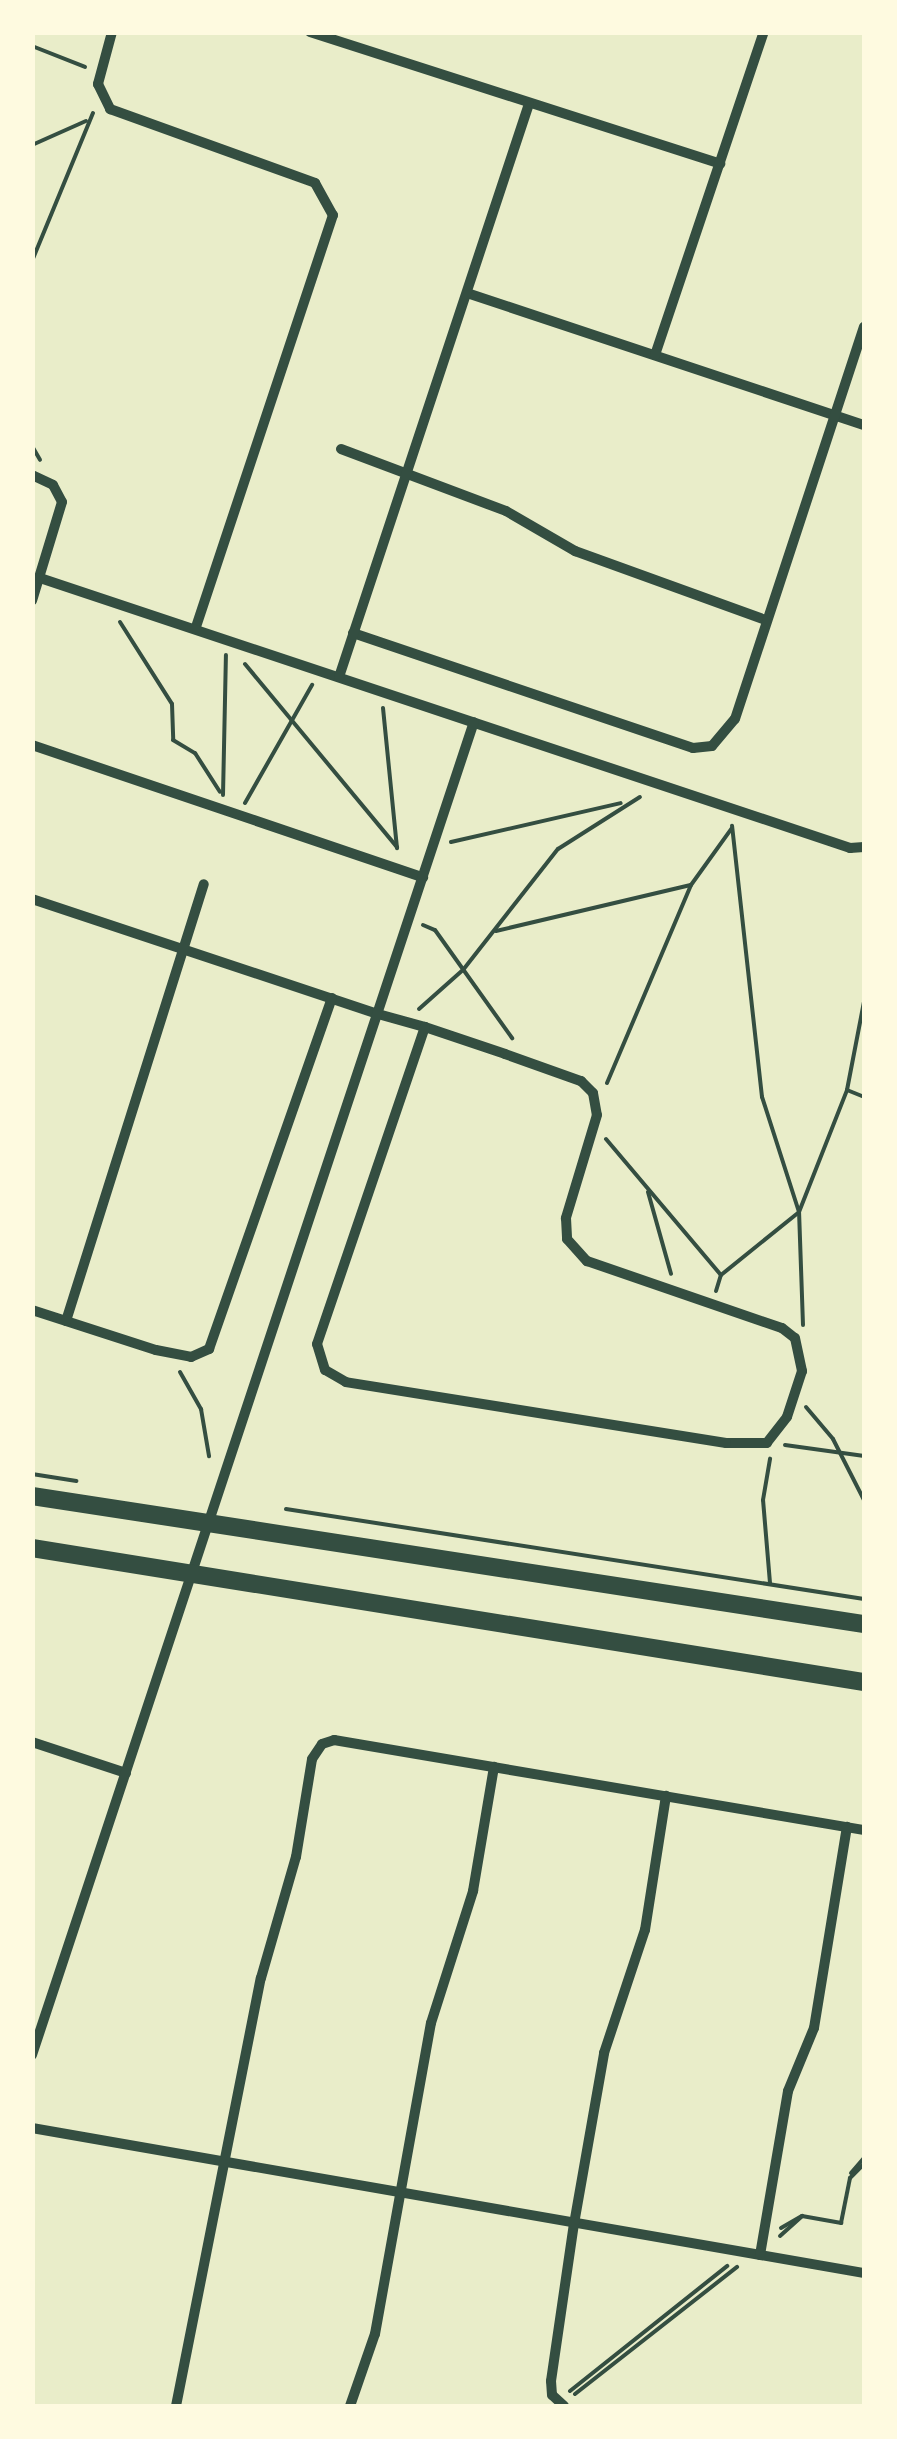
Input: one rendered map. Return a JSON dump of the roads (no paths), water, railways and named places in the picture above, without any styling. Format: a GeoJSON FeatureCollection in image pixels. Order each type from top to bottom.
{"type":"FeatureCollection","features":[{"type":"Feature","properties":{"kind":"main road"},"geometry":{"type":"LineString","coordinates":[[32,1496],[864,1624]]}},
{"type":"Feature","properties":{"kind":"main road"},"geometry":{"type":"LineString","coordinates":[[32,1548],[864,1682]]}},
{"type":"Feature","properties":{"kind":"street"},"geometry":{"type":"LineString","coordinates":[[112,32],[98,72],[105,102],[135,123],[315,184],[333,215],[195,629]]}},
{"type":"Feature","properties":{"kind":"street"},"geometry":{"type":"LineString","coordinates":[[310,32],[720,164]]}},
{"type":"Feature","properties":{"kind":"street"},"geometry":{"type":"LineString","coordinates":[[349,45],[352,32]]}},
{"type":"Feature","properties":{"kind":"street"},"geometry":{"type":"LineString","coordinates":[[655,355],[764,32]]}},
{"type":"Feature","properties":{"kind":"street"},"geometry":{"type":"LineString","coordinates":[[338,677],[529,104]]}},
{"type":"Feature","properties":{"kind":"street"},"geometry":{"type":"LineString","coordinates":[[467,293],[864,425]]}},
{"type":"Feature","properties":{"kind":"street"},"geometry":{"type":"LineString","coordinates":[[352,633],[693,748],[712,746],[735,719],[864,327]]}},
{"type":"Feature","properties":{"kind":"street"},"geometry":{"type":"LineString","coordinates":[[341,449],[506,511],[575,551],[766,620]]}},
{"type":"Feature","properties":{"kind":"street"},"geometry":{"type":"LineString","coordinates":[[32,475],[53,485],[62,502],[32,601]]}},
{"type":"Feature","properties":{"kind":"street"},"geometry":{"type":"LineString","coordinates":[[40,578],[850,848],[864,847]]}},
{"type":"Feature","properties":{"kind":"street"},"geometry":{"type":"LineString","coordinates":[[32,2055],[474,722]]}},
{"type":"Feature","properties":{"kind":"street"},"geometry":{"type":"LineString","coordinates":[[32,745],[423,877]]}},
{"type":"Feature","properties":{"kind":"street"},"geometry":{"type":"LineString","coordinates":[[66,1321],[204,884]]}},
{"type":"Feature","properties":{"kind":"street"},"geometry":{"type":"LineString","coordinates":[[32,899],[419,1025],[574,1078],[596,1102],[592,1132],[566,1218],[568,1239],[587,1262],[711,1304],[795,1338],[802,1370],[792,1404],[767,1442],[726,1443],[384,1388],[338,1380],[324,1370],[317,1344],[419,1025]]}},
{"type":"Feature","properties":{"kind":"street"},"geometry":{"type":"LineString","coordinates":[[32,1310],[173,1353],[203,1353],[216,1339],[332,998]]}},
{"type":"Feature","properties":{"kind":"street"},"geometry":{"type":"LineString","coordinates":[[176,2406],[261,1978],[296,1857],[318,1748],[334,1740],[864,1830]]}},
{"type":"Feature","properties":{"kind":"street"},"geometry":{"type":"LineString","coordinates":[[32,1742],[126,1773]]}},
{"type":"Feature","properties":{"kind":"street"},"geometry":{"type":"LineString","coordinates":[[350,2406],[375,2334],[431,2024],[473,1891],[494,1767]]}},
{"type":"Feature","properties":{"kind":"street"},"geometry":{"type":"LineString","coordinates":[[565,2401],[552,2395],[551,2381],[574,2224],[604,2053],[645,1930],[666,1796]]}},
{"type":"Feature","properties":{"kind":"street"},"geometry":{"type":"LineString","coordinates":[[760,2255],[788,2090],[814,2028],[847,1827]]}},
{"type":"Feature","properties":{"kind":"street"},"geometry":{"type":"LineString","coordinates":[[32,2128],[864,2273]]}}]}
